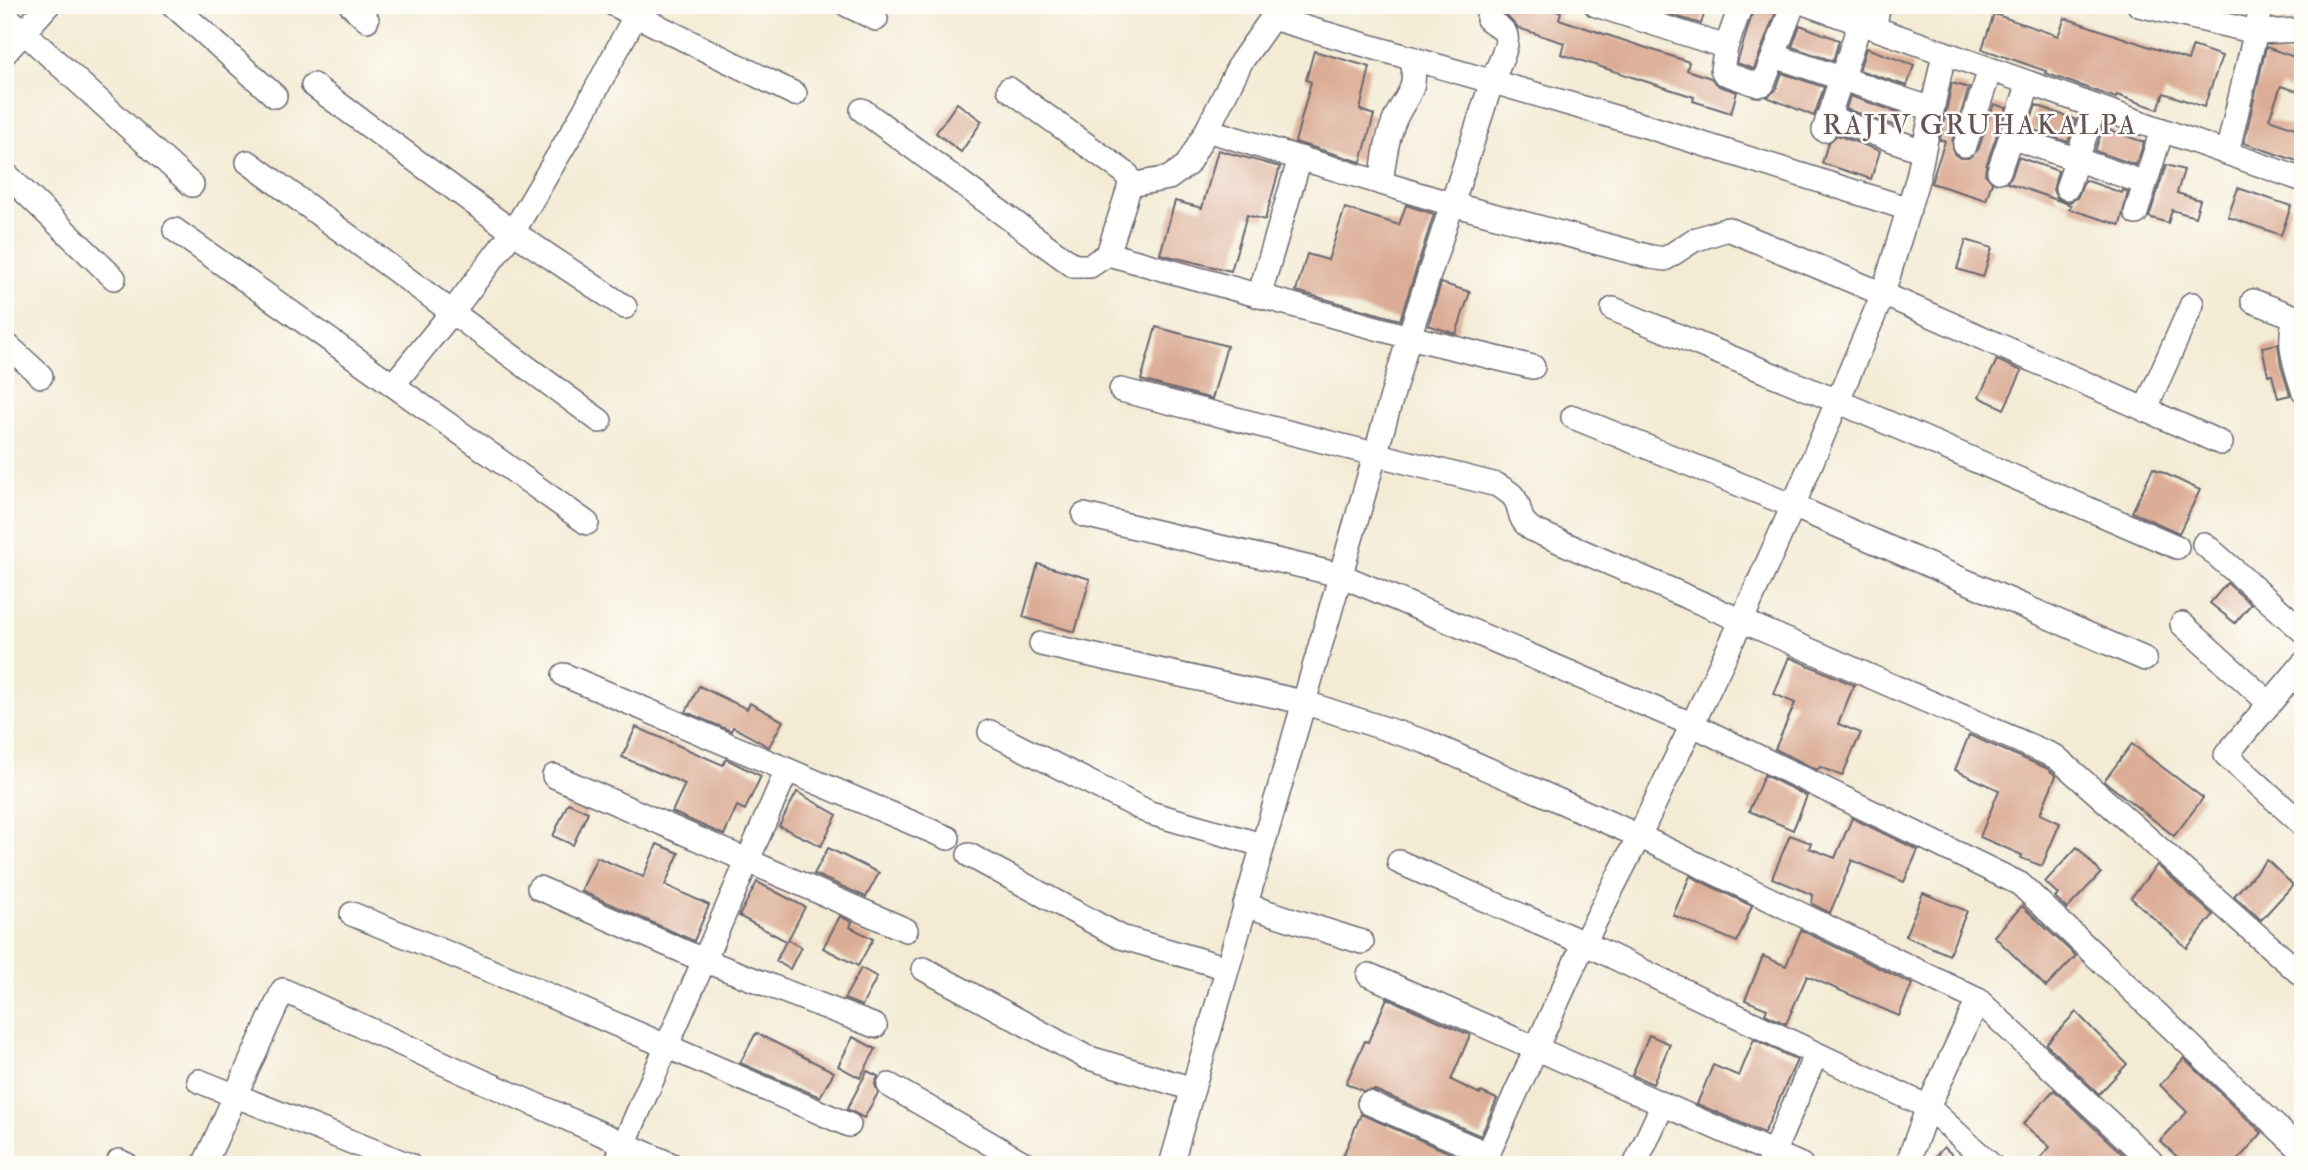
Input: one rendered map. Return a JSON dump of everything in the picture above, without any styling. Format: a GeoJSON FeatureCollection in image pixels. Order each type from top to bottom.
{"type":"FeatureCollection","features":[{"type":"Feature","properties":{"kind":"street"},"geometry":{"type":"LineString","coordinates":[[5,52],[48,5]]}},
{"type":"Feature","properties":{"kind":"street"},"geometry":{"type":"LineString","coordinates":[[173,5],[275,96]]}},
{"type":"Feature","properties":{"kind":"street"},"geometry":{"type":"LineString","coordinates":[[847,5],[876,19]]}},
{"type":"Feature","properties":{"kind":"street"},"geometry":{"type":"LineString","coordinates":[[1171,1165],[1409,337],[1507,39],[1504,32],[1488,19],[1489,5]]}},
{"type":"Feature","properties":{"kind":"street"},"geometry":{"type":"LineString","coordinates":[[1596,5],[1726,47]]}},
{"type":"Feature","properties":{"kind":"street"},"geometry":{"type":"LineString","coordinates":[[1741,5],[1726,47],[1722,69],[1724,73],[1758,85],[1765,81],[1793,5]]}},
{"type":"Feature","properties":{"kind":"street"},"geometry":{"type":"LineString","coordinates":[[1809,5],[2303,180]]}},
{"type":"Feature","properties":{"kind":"street"},"geometry":{"type":"LineString","coordinates":[[1879,5],[1842,78],[1826,124],[1923,151]]}},
{"type":"Feature","properties":{"kind":"street"},"geometry":{"type":"LineString","coordinates":[[2139,5],[2256,32],[2303,30]]}},
{"type":"Feature","properties":{"kind":"street"},"geometry":{"type":"LineString","coordinates":[[2227,153],[2262,5]]}},
{"type":"Feature","properties":{"kind":"street"},"geometry":{"type":"LineString","coordinates":[[393,385],[513,232],[585,110],[631,9],[795,94]]}},
{"type":"Feature","properties":{"kind":"street"},"geometry":{"type":"LineString","coordinates":[[1130,185],[1169,178],[1187,165],[1208,130],[1241,62],[1273,11],[1412,58],[1649,127],[1909,209]]}},
{"type":"Feature","properties":{"kind":"street"},"geometry":{"type":"LineString","coordinates":[[5,15],[192,185]]}},
{"type":"Feature","properties":{"kind":"street"},"geometry":{"type":"LineString","coordinates":[[1369,1103],[1485,1159],[1584,943],[1639,836],[1742,620],[1883,294],[1909,209],[1944,53]]}},
{"type":"Feature","properties":{"kind":"street"},"geometry":{"type":"LineString","coordinates":[[1775,55],[1932,109]]}},
{"type":"Feature","properties":{"kind":"street"},"geometry":{"type":"LineString","coordinates":[[1381,183],[1391,129],[1413,85],[1415,76],[1412,58]]}},
{"type":"Feature","properties":{"kind":"street"},"geometry":{"type":"LineString","coordinates":[[1965,145],[1990,70]]}},
{"type":"Feature","properties":{"kind":"street"},"geometry":{"type":"LineString","coordinates":[[1999,171],[2029,83]]}},
{"type":"Feature","properties":{"kind":"street"},"geometry":{"type":"LineString","coordinates":[[313,85],[513,232],[625,307]]}},
{"type":"Feature","properties":{"kind":"street"},"geometry":{"type":"LineString","coordinates":[[862,110],[1074,266],[1090,267],[1108,254],[1130,185],[1127,174],[1009,89]]}},
{"type":"Feature","properties":{"kind":"street"},"geometry":{"type":"LineString","coordinates":[[2067,188],[2095,107]]}},
{"type":"Feature","properties":{"kind":"street"},"geometry":{"type":"LineString","coordinates":[[1208,130],[1451,204],[1651,257],[1665,259],[1694,240],[1728,229],[2221,443]]}},
{"type":"Feature","properties":{"kind":"street"},"geometry":{"type":"LineString","coordinates":[[2136,213],[2162,130]]}},
{"type":"Feature","properties":{"kind":"street"},"geometry":{"type":"LineString","coordinates":[[2011,137],[2145,183]]}},
{"type":"Feature","properties":{"kind":"street"},"geometry":{"type":"LineString","coordinates":[[1259,296],[1300,158]]}},
{"type":"Feature","properties":{"kind":"street"},"geometry":{"type":"LineString","coordinates":[[248,162],[600,421]]}},
{"type":"Feature","properties":{"kind":"street"},"geometry":{"type":"LineString","coordinates":[[5,173],[114,278]]}},
{"type":"Feature","properties":{"kind":"street"},"geometry":{"type":"LineString","coordinates":[[176,230],[587,523]]}},
{"type":"Feature","properties":{"kind":"street"},"geometry":{"type":"LineString","coordinates":[[1108,254],[1409,337],[1533,367]]}},
{"type":"Feature","properties":{"kind":"street"},"geometry":{"type":"LineString","coordinates":[[2253,301],[2299,319],[2291,333],[2290,345],[2303,390]]}},
{"type":"Feature","properties":{"kind":"street"},"geometry":{"type":"LineString","coordinates":[[2145,410],[2192,304]]}},
{"type":"Feature","properties":{"kind":"street"},"geometry":{"type":"LineString","coordinates":[[1613,309],[1837,401],[2177,547]]}},
{"type":"Feature","properties":{"kind":"street"},"geometry":{"type":"LineString","coordinates":[[5,343],[41,376]]}},
{"type":"Feature","properties":{"kind":"street"},"geometry":{"type":"LineString","coordinates":[[1121,390],[1496,485],[1510,493],[1516,501],[1523,523],[1533,530],[2056,757],[2303,976]]}},
{"type":"Feature","properties":{"kind":"street"},"geometry":{"type":"LineString","coordinates":[[1573,417],[1793,506],[2145,659]]}},
{"type":"Feature","properties":{"kind":"street"},"geometry":{"type":"LineString","coordinates":[[1084,515],[1340,575],[1691,724],[2020,884],[2303,1152]]}},
{"type":"Feature","properties":{"kind":"street"},"geometry":{"type":"LineString","coordinates":[[2204,544],[2303,631]]}},
{"type":"Feature","properties":{"kind":"street"},"geometry":{"type":"LineString","coordinates":[[2182,624],[2269,704]]}},
{"type":"Feature","properties":{"kind":"street"},"geometry":{"type":"LineString","coordinates":[[1041,644],[1303,702],[1426,743],[1639,836],[1978,1000],[2155,1165]]}},
{"type":"Feature","properties":{"kind":"street"},"geometry":{"type":"LineString","coordinates":[[2299,815],[2226,755],[2303,664]]}},
{"type":"Feature","properties":{"kind":"street"},"geometry":{"type":"LineString","coordinates":[[564,675],[948,838]]}},
{"type":"Feature","properties":{"kind":"street"},"geometry":{"type":"LineString","coordinates":[[990,732],[1150,813],[1262,845]]}},
{"type":"Feature","properties":{"kind":"street"},"geometry":{"type":"LineString","coordinates":[[620,1155],[787,770]]}},
{"type":"Feature","properties":{"kind":"street"},"geometry":{"type":"LineString","coordinates":[[554,776],[906,930]]}},
{"type":"Feature","properties":{"kind":"street"},"geometry":{"type":"LineString","coordinates":[[969,855],[1121,937],[1227,968]]}},
{"type":"Feature","properties":{"kind":"street"},"geometry":{"type":"LineString","coordinates":[[1399,862],[1584,943],[1928,1107],[1991,1165]]}},
{"type":"Feature","properties":{"kind":"street"},"geometry":{"type":"LineString","coordinates":[[539,888],[703,960],[875,1026]]}},
{"type":"Feature","properties":{"kind":"street"},"geometry":{"type":"LineString","coordinates":[[1245,905],[1362,942]]}},
{"type":"Feature","properties":{"kind":"street"},"geometry":{"type":"LineString","coordinates":[[352,914],[849,1125]]}},
{"type":"Feature","properties":{"kind":"street"},"geometry":{"type":"LineString","coordinates":[[924,969],[1086,1057],[1193,1088]]}},
{"type":"Feature","properties":{"kind":"street"},"geometry":{"type":"LineString","coordinates":[[1369,975],[1663,1104],[1771,1159],[1801,1165]]}},
{"type":"Feature","properties":{"kind":"street"},"geometry":{"type":"LineString","coordinates":[[204,1165],[283,990],[620,1155],[672,1165]]}},
{"type":"Feature","properties":{"kind":"street"},"geometry":{"type":"LineString","coordinates":[[1907,1165],[1928,1107],[1978,1000]]}},
{"type":"Feature","properties":{"kind":"street"},"geometry":{"type":"LineString","coordinates":[[1771,1159],[1816,1054]]}},
{"type":"Feature","properties":{"kind":"street"},"geometry":{"type":"LineString","coordinates":[[200,1080],[409,1165]]}},
{"type":"Feature","properties":{"kind":"street"},"geometry":{"type":"LineString","coordinates":[[889,1084],[1027,1165]]}},
{"type":"Feature","properties":{"kind":"street"},"geometry":{"type":"LineString","coordinates":[[1635,1165],[1663,1104]]}},
{"type":"Feature","properties":{"kind":"building"},"geometry":{"type":"Polygon","coordinates":[[[1503,5],[1542,5],[1561,12],[1559,19],[1689,62],[1687,70],[1711,78],[1719,86],[1737,92],[1731,113],[1693,101],[1694,97],[1561,54],[1564,43],[1518,28],[1503,12],[1503,5]]]}},
{"type":"Feature","properties":{"kind":"building"},"geometry":{"type":"Polygon","coordinates":[[[1661,5],[1673,5],[1688,10],[1690,5],[1707,5],[1701,24],[1659,11],[1661,5]]]}},
{"type":"Feature","properties":{"kind":"building"},"geometry":{"type":"Polygon","coordinates":[[[1755,5],[1776,11],[1754,69],[1737,63],[1755,5]]]}},
{"type":"Feature","properties":{"kind":"building"},"geometry":{"type":"Polygon","coordinates":[[[1994,14],[2058,36],[2065,18],[2188,60],[2193,46],[2222,56],[2204,107],[2164,93],[2158,109],[2117,95],[2116,98],[1982,49],[1994,14]]]}},
{"type":"Feature","properties":{"kind":"building"},"geometry":{"type":"Polygon","coordinates":[[[1800,25],[1839,40],[1833,61],[1792,47],[1800,25]]]}},
{"type":"Feature","properties":{"kind":"building"},"geometry":{"type":"Polygon","coordinates":[[[2266,47],[2303,60],[2303,93],[2281,86],[2269,119],[2303,131],[2303,163],[2244,143],[2266,47]]]}},
{"type":"Feature","properties":{"kind":"building"},"geometry":{"type":"Polygon","coordinates":[[[1866,48],[1914,65],[1907,86],[1859,70],[1866,48]]]}},
{"type":"Feature","properties":{"kind":"building"},"geometry":{"type":"Polygon","coordinates":[[[1314,51],[1370,67],[1360,110],[1374,115],[1361,162],[1295,142],[1311,82],[1306,80],[1314,51]]]}},
{"type":"Feature","properties":{"kind":"building"},"geometry":{"type":"Polygon","coordinates":[[[1782,73],[1824,87],[1814,116],[1767,97],[1776,90],[1782,73]]]}},
{"type":"Feature","properties":{"kind":"building"},"geometry":{"type":"Polygon","coordinates":[[[1952,83],[1969,88],[1952,141],[1954,154],[1960,158],[1968,158],[1978,150],[1994,104],[2006,108],[1986,166],[1985,174],[1992,182],[1986,200],[1931,183],[1945,141],[1940,140],[1952,83]]]}},
{"type":"Feature","properties":{"kind":"building"},"geometry":{"type":"Polygon","coordinates":[[[1850,96],[1900,113],[1896,126],[1846,109],[1850,96]]]}},
{"type":"Feature","properties":{"kind":"building"},"geometry":{"type":"Polygon","coordinates":[[[957,103],[982,121],[961,152],[936,133],[957,103]]]}},
{"type":"Feature","properties":{"kind":"building"},"geometry":{"type":"Polygon","coordinates":[[[2036,105],[2076,120],[2068,142],[2028,128],[2036,105]]]}},
{"type":"Feature","properties":{"kind":"building"},"geometry":{"type":"Polygon","coordinates":[[[2103,128],[2144,142],[2136,165],[2095,151],[2103,128]]]}},
{"type":"Feature","properties":{"kind":"building"},"geometry":{"type":"Polygon","coordinates":[[[1837,135],[1880,151],[1871,179],[1822,163],[1828,143],[1837,135]]]}},
{"type":"Feature","properties":{"kind":"building"},"geometry":{"type":"Polygon","coordinates":[[[1218,150],[1280,167],[1265,220],[1247,215],[1231,271],[1160,254],[1175,201],[1202,208],[1218,150]]]}},
{"type":"Feature","properties":{"kind":"building"},"geometry":{"type":"Polygon","coordinates":[[[2018,157],[2058,171],[2053,190],[2057,198],[2063,201],[2070,202],[2077,198],[2085,180],[2122,193],[2123,190],[2128,192],[2120,225],[2069,209],[2071,205],[2006,182],[2012,176],[2018,157]]]}},
{"type":"Feature","properties":{"kind":"building"},"geometry":{"type":"Polygon","coordinates":[[[2166,165],[2184,170],[2177,193],[2200,200],[2195,217],[2172,210],[2168,223],[2149,217],[2166,165]]]}},
{"type":"Feature","properties":{"kind":"building"},"geometry":{"type":"Polygon","coordinates":[[[2238,188],[2291,206],[2281,235],[2228,217],[2238,188]]]}},
{"type":"Feature","properties":{"kind":"building"},"geometry":{"type":"Polygon","coordinates":[[[1406,205],[1434,214],[1400,320],[1296,291],[1307,254],[1328,260],[1345,208],[1399,225],[1406,205]]]}},
{"type":"Feature","properties":{"kind":"building"},"geometry":{"type":"Polygon","coordinates":[[[1966,240],[1992,248],[1983,277],[1957,269],[1966,240]]]}},
{"type":"Feature","properties":{"kind":"building"},"geometry":{"type":"Polygon","coordinates":[[[1441,283],[1470,292],[1456,334],[1428,325],[1441,283]]]}},
{"type":"Feature","properties":{"kind":"building"},"geometry":{"type":"Polygon","coordinates":[[[1156,327],[1227,346],[1212,399],[1141,380],[1156,327]]]}},
{"type":"Feature","properties":{"kind":"building"},"geometry":{"type":"Polygon","coordinates":[[[2278,344],[2281,366],[2290,395],[2278,398],[2272,375],[2268,375],[2262,347],[2278,344]]]}},
{"type":"Feature","properties":{"kind":"building"},"geometry":{"type":"Polygon","coordinates":[[[1997,360],[2022,371],[2004,409],[1979,397],[1997,360]]]}},
{"type":"Feature","properties":{"kind":"building"},"geometry":{"type":"Polygon","coordinates":[[[2153,468],[2200,490],[2179,533],[2132,512],[2153,468]]]}},
{"type":"Feature","properties":{"kind":"building"},"geometry":{"type":"Polygon","coordinates":[[[1038,564],[1090,579],[1075,632],[1023,617],[1038,564]]]}},
{"type":"Feature","properties":{"kind":"building"},"geometry":{"type":"Polygon","coordinates":[[[2227,583],[2251,604],[2235,623],[2210,603],[2227,583]]]}},
{"type":"Feature","properties":{"kind":"building"},"geometry":{"type":"Polygon","coordinates":[[[1789,657],[1854,685],[1838,724],[1861,733],[1842,776],[1820,767],[1817,770],[1775,749],[1795,703],[1774,694],[1789,657]]]}},
{"type":"Feature","properties":{"kind":"building"},"geometry":{"type":"Polygon","coordinates":[[[699,686],[747,709],[750,703],[783,721],[769,747],[733,727],[731,731],[686,712],[699,686]]]}},
{"type":"Feature","properties":{"kind":"building"},"geometry":{"type":"Polygon","coordinates":[[[636,727],[723,765],[726,759],[761,776],[745,810],[737,806],[724,835],[672,812],[685,784],[622,757],[636,727]]]}},
{"type":"Feature","properties":{"kind":"building"},"geometry":{"type":"Polygon","coordinates":[[[1969,735],[2048,769],[2056,776],[2040,814],[2060,823],[2042,866],[1980,837],[1999,790],[1955,770],[1969,735]]]}},
{"type":"Feature","properties":{"kind":"building"},"geometry":{"type":"Polygon","coordinates":[[[2132,744],[2203,798],[2174,836],[2104,781],[2132,744]]]}},
{"type":"Feature","properties":{"kind":"building"},"geometry":{"type":"Polygon","coordinates":[[[1764,775],[1807,796],[1793,830],[1749,811],[1764,775]]]}},
{"type":"Feature","properties":{"kind":"building"},"geometry":{"type":"Polygon","coordinates":[[[797,792],[837,815],[821,846],[779,826],[797,792]]]}},
{"type":"Feature","properties":{"kind":"building"},"geometry":{"type":"Polygon","coordinates":[[[568,803],[588,812],[573,845],[553,836],[568,803]]]}},
{"type":"Feature","properties":{"kind":"building"},"geometry":{"type":"Polygon","coordinates":[[[1852,818],[1918,850],[1904,882],[1852,860],[1830,913],[1812,904],[1813,895],[1772,878],[1790,835],[1811,843],[1809,848],[1835,858],[1852,818]]]}},
{"type":"Feature","properties":{"kind":"building"},"geometry":{"type":"Polygon","coordinates":[[[657,844],[679,853],[665,885],[709,905],[694,941],[581,891],[597,857],[643,877],[657,844]]]}},
{"type":"Feature","properties":{"kind":"building"},"geometry":{"type":"Polygon","coordinates":[[[2077,847],[2101,873],[2067,909],[2055,897],[2058,894],[2045,882],[2077,847]]]}},
{"type":"Feature","properties":{"kind":"building"},"geometry":{"type":"Polygon","coordinates":[[[828,848],[879,873],[866,897],[814,874],[828,848]]]}},
{"type":"Feature","properties":{"kind":"building"},"geometry":{"type":"Polygon","coordinates":[[[2267,860],[2293,885],[2261,920],[2234,896],[2267,860]]]}},
{"type":"Feature","properties":{"kind":"building"},"geometry":{"type":"Polygon","coordinates":[[[2157,865],[2213,915],[2187,948],[2131,898],[2157,865]]]}},
{"type":"Feature","properties":{"kind":"building"},"geometry":{"type":"Polygon","coordinates":[[[1690,876],[1752,906],[1737,942],[1673,915],[1690,876]]]}},
{"type":"Feature","properties":{"kind":"building"},"geometry":{"type":"Polygon","coordinates":[[[757,882],[805,907],[788,940],[801,947],[790,969],[776,961],[786,941],[739,916],[757,882]]]}},
{"type":"Feature","properties":{"kind":"building"},"geometry":{"type":"Polygon","coordinates":[[[1923,893],[1967,911],[1949,955],[1905,936],[1923,893]]]}},
{"type":"Feature","properties":{"kind":"building"},"geometry":{"type":"Polygon","coordinates":[[[2022,906],[2076,956],[2046,987],[1994,936],[2022,906]]]}},
{"type":"Feature","properties":{"kind":"building"},"geometry":{"type":"Polygon","coordinates":[[[840,916],[852,922],[850,927],[873,939],[858,966],[823,948],[840,916]]]}},
{"type":"Feature","properties":{"kind":"building"},"geometry":{"type":"Polygon","coordinates":[[[1801,930],[1912,984],[1899,1016],[1807,976],[1786,1024],[1765,1014],[1767,1009],[1745,1000],[1763,956],[1786,966],[1801,930]]]}},
{"type":"Feature","properties":{"kind":"building"},"geometry":{"type":"Polygon","coordinates":[[[861,968],[877,977],[862,1006],[844,999],[861,968]]]}},
{"type":"Feature","properties":{"kind":"building"},"geometry":{"type":"Polygon","coordinates":[[[1387,998],[1470,1035],[1451,1080],[1497,1099],[1481,1136],[1375,1090],[1363,1091],[1346,1083],[1387,998]]]}},
{"type":"Feature","properties":{"kind":"building"},"geometry":{"type":"Polygon","coordinates":[[[2076,1012],[2127,1064],[2099,1094],[2046,1044],[2076,1012]]]}},
{"type":"Feature","properties":{"kind":"building"},"geometry":{"type":"Polygon","coordinates":[[[756,1033],[834,1072],[820,1097],[740,1063],[756,1033]]]}},
{"type":"Feature","properties":{"kind":"building"},"geometry":{"type":"Polygon","coordinates":[[[1649,1035],[1670,1044],[1653,1084],[1632,1075],[1649,1035]]]}},
{"type":"Feature","properties":{"kind":"building"},"geometry":{"type":"Polygon","coordinates":[[[853,1037],[876,1049],[860,1078],[838,1066],[853,1037]]]}},
{"type":"Feature","properties":{"kind":"building"},"geometry":{"type":"Polygon","coordinates":[[[1754,1039],[1797,1060],[1764,1133],[1697,1104],[1713,1065],[1739,1076],[1754,1039]]]}},
{"type":"Feature","properties":{"kind":"building"},"geometry":{"type":"Polygon","coordinates":[[[2184,1058],[2262,1133],[2233,1165],[2186,1165],[2160,1141],[2187,1112],[2160,1085],[2184,1058]]]}},
{"type":"Feature","properties":{"kind":"building"},"geometry":{"type":"Polygon","coordinates":[[[867,1071],[878,1076],[875,1084],[878,1093],[864,1118],[847,1109],[867,1071]]]}},
{"type":"Feature","properties":{"kind":"building"},"geometry":{"type":"Polygon","coordinates":[[[2054,1090],[2134,1165],[2034,1165],[2050,1147],[2023,1124],[2054,1090]]]}},
{"type":"Feature","properties":{"kind":"building"},"geometry":{"type":"Polygon","coordinates":[[[1361,1114],[1450,1153],[1445,1165],[1356,1165],[1342,1158],[1361,1114]]]}},
{"type":"Feature","properties":{"kind":"building"},"geometry":{"type":"Polygon","coordinates":[[[1944,1147],[1963,1165],[1928,1165],[1944,1147]]]}},
{"type":"Feature","properties":{"kind":"district","name":"RAJIV GRUHAKALPA"},"geometry":{"type":"Point","coordinates":[1980,125]}}]}
